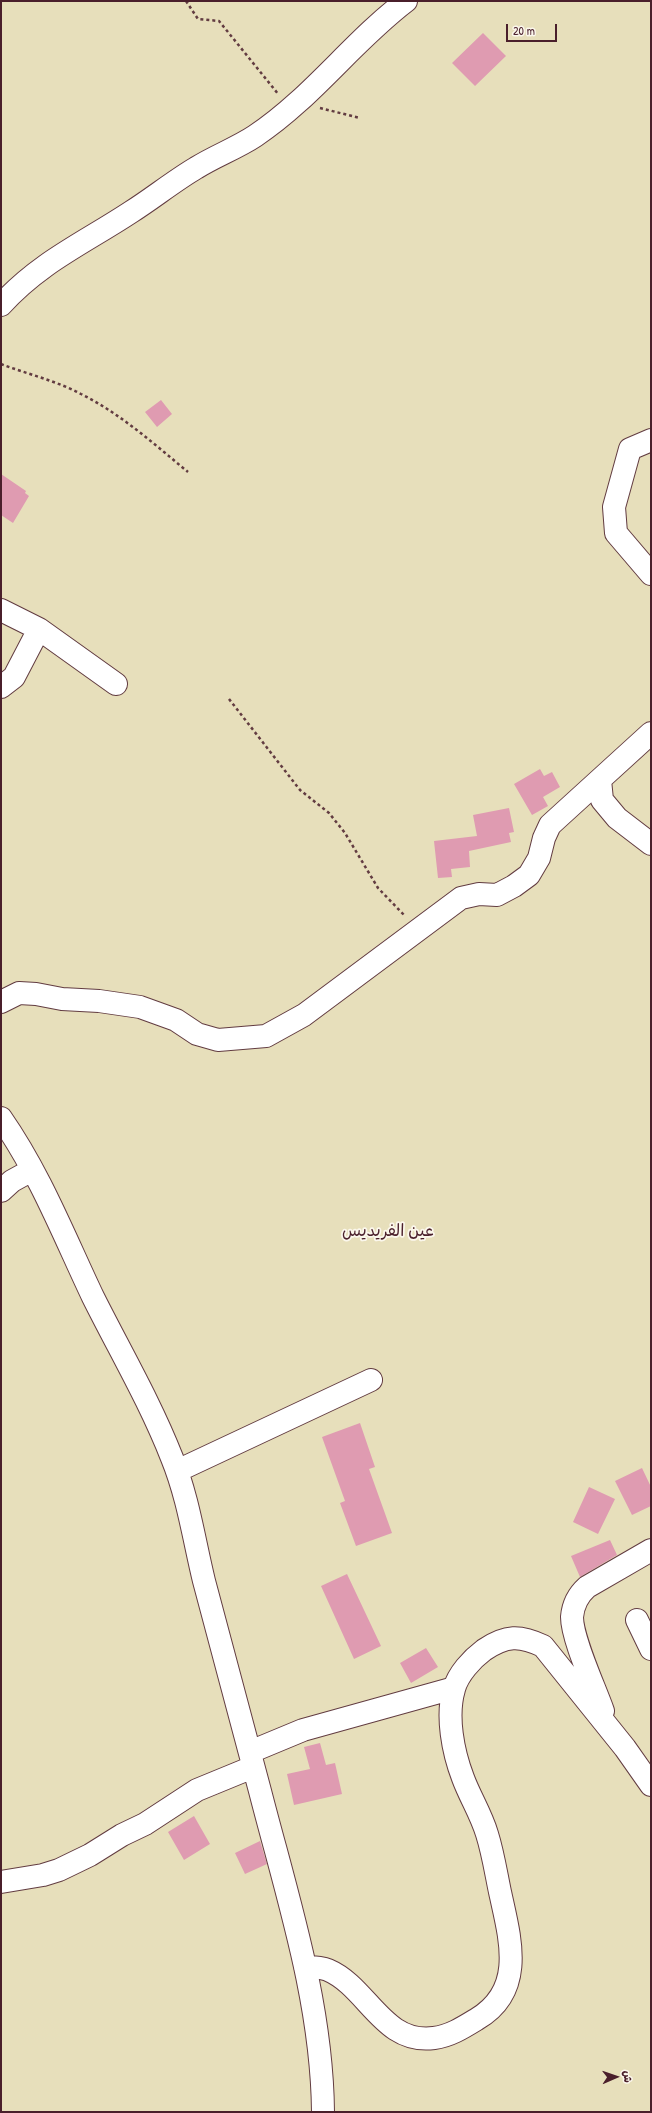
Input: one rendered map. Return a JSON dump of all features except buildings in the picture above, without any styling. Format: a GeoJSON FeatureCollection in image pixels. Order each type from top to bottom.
{"type":"FeatureCollection","features":[{"type":"Feature","properties":{"kind":"street"},"geometry":{"type":"LineString","coordinates":[[1,305],[36,272],[68,249],[131,212],[195,168],[254,137],[294,107],[339,64],[381,20],[406,1]]}},
{"type":"Feature","properties":{"kind":"street"},"geometry":{"type":"LineString","coordinates":[[651,440],[630,449],[614,507],[616,533],[651,574]]}},
{"type":"Feature","properties":{"kind":"street"},"geometry":{"type":"LineString","coordinates":[[1,610],[39,629],[116,684]]}},
{"type":"Feature","properties":{"kind":"street"},"geometry":{"type":"LineString","coordinates":[[1,687],[14,677],[39,629]]}},
{"type":"Feature","properties":{"kind":"street"},"geometry":{"type":"LineString","coordinates":[[1,1002],[19,993],[36,994],[62,999],[99,1001],[140,1007],[176,1020],[197,1034],[218,1040],[266,1036],[304,1015],[461,898],[479,894],[497,895],[514,886],[529,875],[539,858],[544,838],[550,825],[651,733]]}},
{"type":"Feature","properties":{"kind":"street"},"geometry":{"type":"LineString","coordinates":[[600,780],[602,800],[617,818],[651,844]]}},
{"type":"Feature","properties":{"kind":"street"},"geometry":{"type":"LineString","coordinates":[[1,1118],[17,1142],[65,1233],[93,1297],[150,1405],[176,1471],[305,1967],[322,2064],[323,2112]]}},
{"type":"Feature","properties":{"kind":"street"},"geometry":{"type":"LineString","coordinates":[[1,1191],[12,1181],[32,1170]]}},
{"type":"Feature","properties":{"kind":"street"},"geometry":{"type":"LineString","coordinates":[[176,1471],[371,1380]]}},
{"type":"Feature","properties":{"kind":"street"},"geometry":{"type":"LineString","coordinates":[[608,1728],[576,1635],[572,1616],[574,1606],[581,1592],[587,1587],[651,1550]]}},
{"type":"Feature","properties":{"kind":"street"},"geometry":{"type":"LineString","coordinates":[[637,1620],[651,1649]]}},
{"type":"Feature","properties":{"kind":"street"},"geometry":{"type":"LineString","coordinates":[[305,1967],[319,1967],[331,1971],[355,1990],[382,2019],[392,2027],[409,2036],[420,2038],[434,2038],[452,2033],[476,2019],[493,2007],[506,1987],[513,1956],[487,1832],[462,1777],[453,1740],[450,1709],[454,1688],[474,1658],[492,1644],[514,1637],[527,1639],[543,1646],[651,1785]]}},
{"type":"Feature","properties":{"kind":"street"},"geometry":{"type":"LineString","coordinates":[[1,1882],[43,1875],[59,1870],[90,1855],[122,1835],[145,1824],[197,1790],[252,1760],[302,1730],[454,1688]]}},
{"type":"Feature","properties":{"kind":"path"},"geometry":{"type":"LineString","coordinates":[[186,1],[198,19],[219,21],[294,107],[360,118]]}},
{"type":"Feature","properties":{"kind":"path"},"geometry":{"type":"LineString","coordinates":[[1,364],[80,393],[122,418],[188,472]]}},
{"type":"Feature","properties":{"kind":"path"},"geometry":{"type":"LineString","coordinates":[[229,699],[300,790],[329,813],[345,833],[378,888],[393,902],[417,930]]}},
{"type":"Feature","properties":{"kind":"district","name":"عين الفريديس"},"geometry":{"type":"Point","coordinates":[388,1231]}}]}
